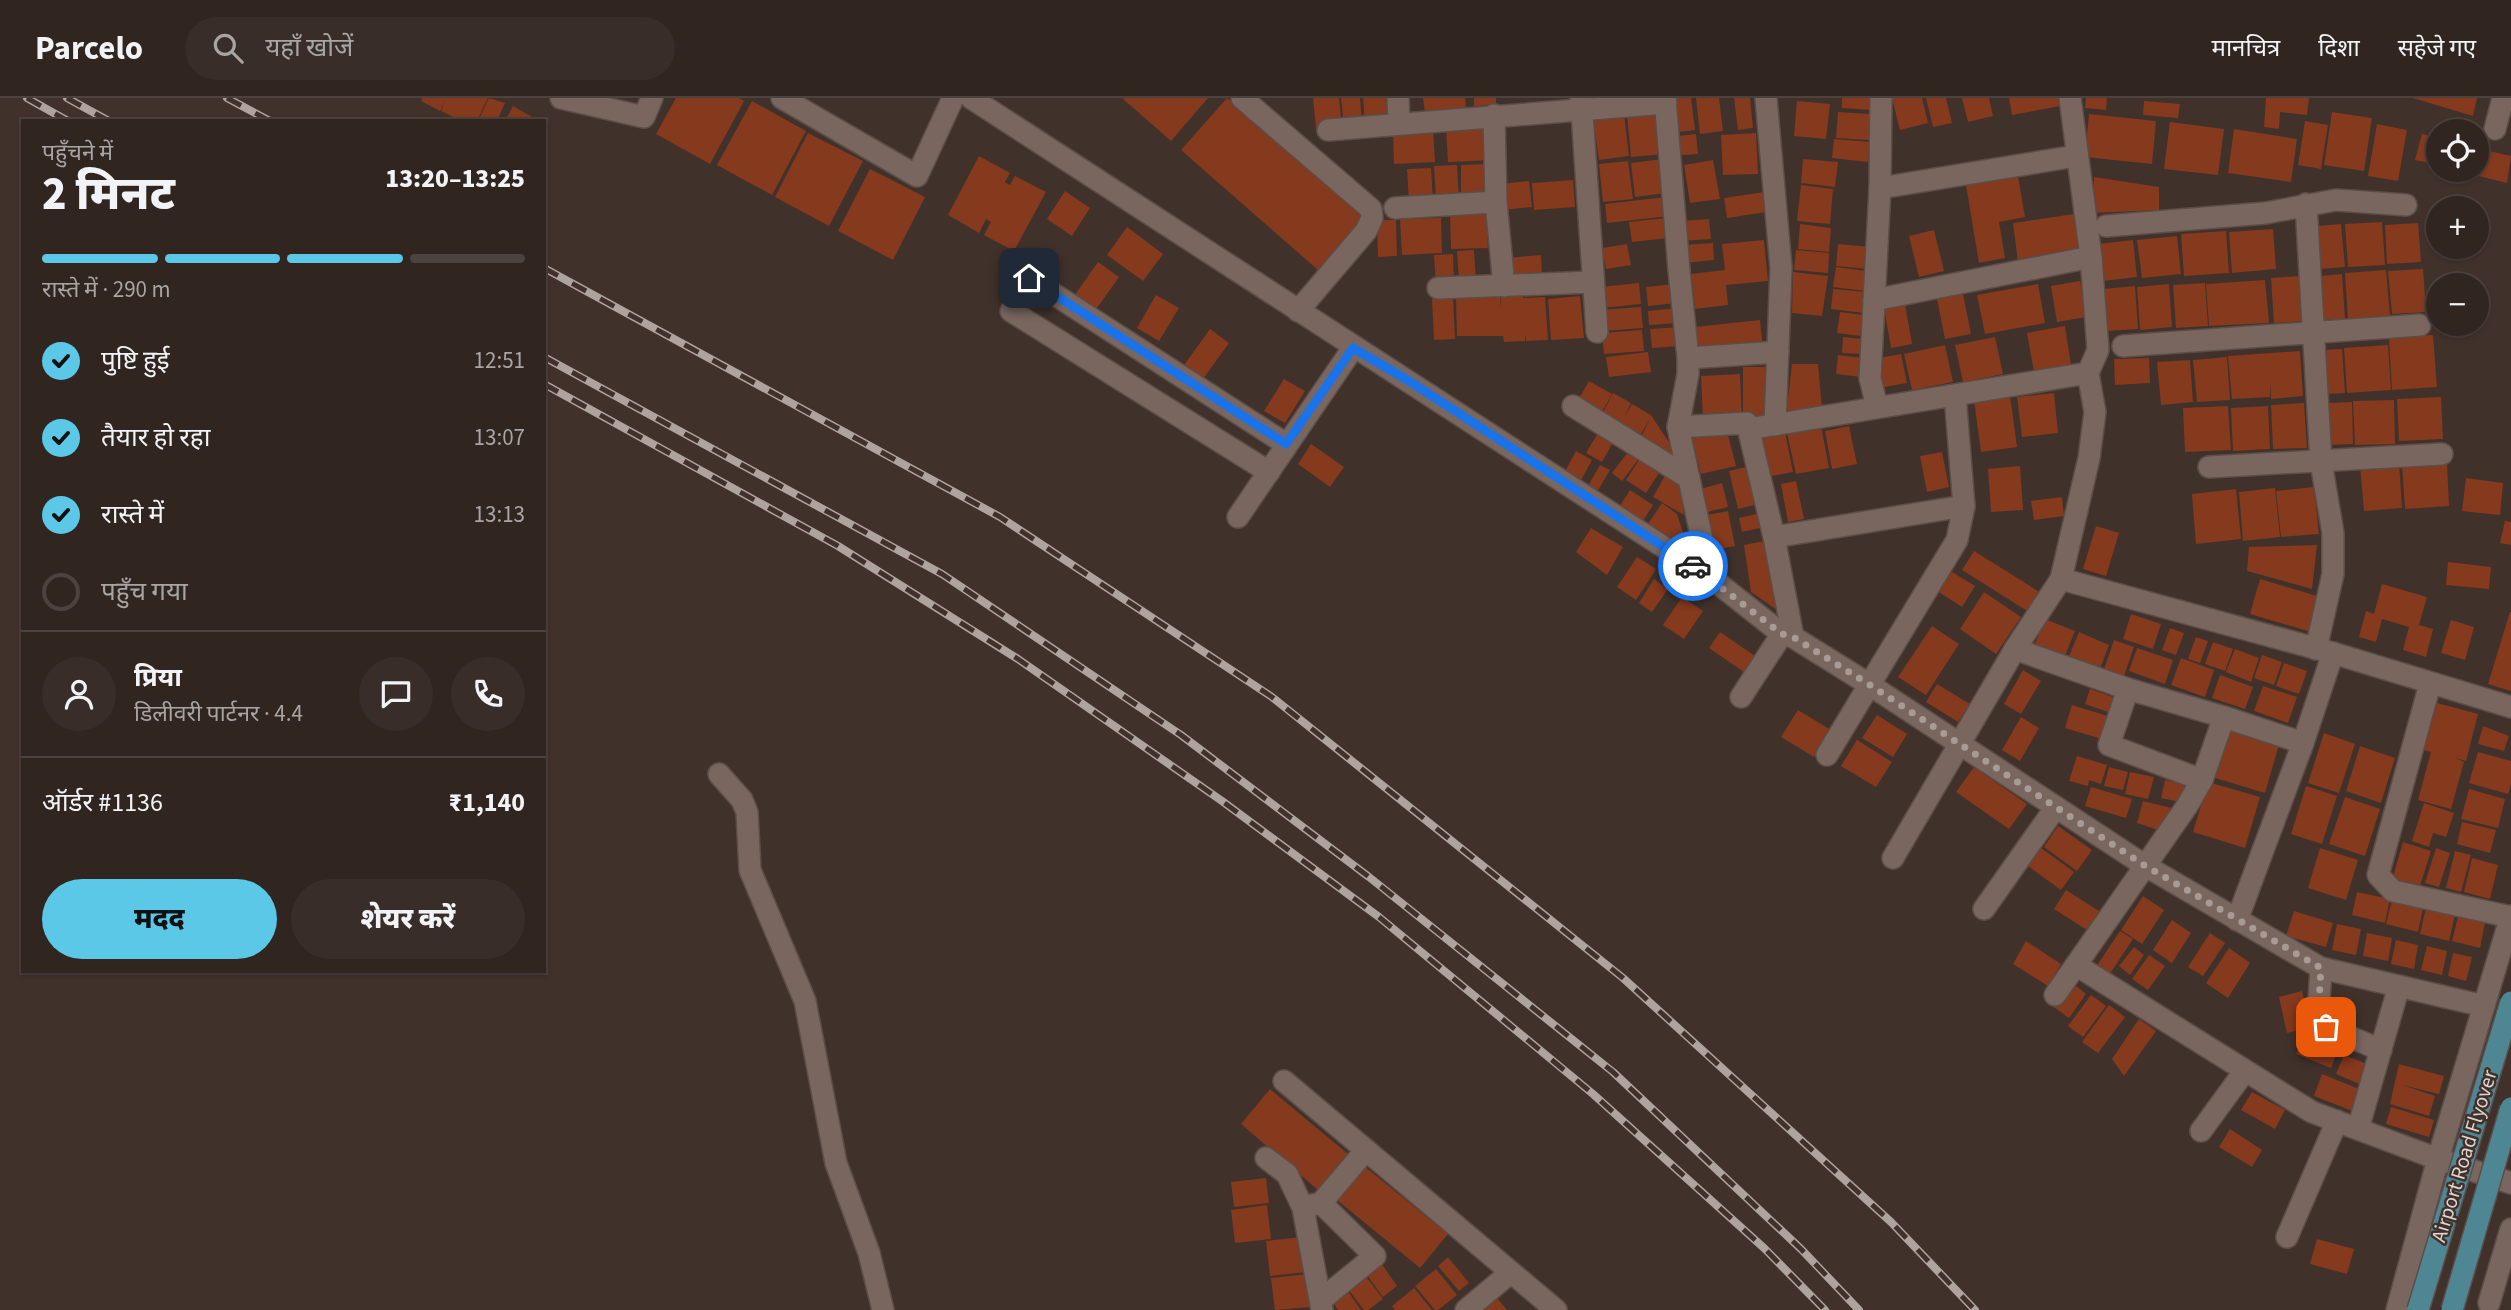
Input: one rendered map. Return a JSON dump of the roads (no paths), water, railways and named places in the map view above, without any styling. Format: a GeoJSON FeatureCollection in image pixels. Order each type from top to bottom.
{"type":"FeatureCollection","features":[{"type":"Feature","properties":{"kind":"main road","name":"Airport Road Flyover"},"geometry":{"type":"LineString","coordinates":[[2418,1310],[2511,1002]]}},
{"type":"Feature","properties":{"kind":"main road","name":"Airport Road Flyover"},"geometry":{"type":"LineString","coordinates":[[2452,1310],[2511,1108]]}},
{"type":"Feature","properties":{"kind":"street"},"geometry":{"type":"LineString","coordinates":[[561,98],[644,117],[652,98]]}},
{"type":"Feature","properties":{"kind":"street"},"geometry":{"type":"LineString","coordinates":[[782,98],[917,176],[953,98]]}},
{"type":"Feature","properties":{"kind":"street"},"geometry":{"type":"LineString","coordinates":[[971,98],[1710,577],[1787,636],[1870,685],[2144,865],[2321,968],[2484,1006]]}},
{"type":"Feature","properties":{"kind":"street"},"geometry":{"type":"LineString","coordinates":[[1242,98],[1371,209],[1373,218],[1366,231],[1298,311]]}},
{"type":"Feature","properties":{"kind":"street"},"geometry":{"type":"LineString","coordinates":[[1398,98],[1399,123]]}},
{"type":"Feature","properties":{"kind":"street"},"geometry":{"type":"LineString","coordinates":[[1766,98],[1782,268],[1775,425]]}},
{"type":"Feature","properties":{"kind":"street"},"geometry":{"type":"LineString","coordinates":[[1877,407],[1870,378],[1880,188],[1881,98]]}},
{"type":"Feature","properties":{"kind":"street"},"geometry":{"type":"LineString","coordinates":[[1893,858],[1958,743],[2061,579],[2089,458],[2095,412],[2088,373],[2098,350],[2091,257],[2070,98]]}},
{"type":"Feature","properties":{"kind":"street"},"geometry":{"type":"LineString","coordinates":[[2495,129],[2503,98]]}},
{"type":"Feature","properties":{"kind":"street"},"geometry":{"type":"LineString","coordinates":[[1328,130],[1582,104],[1666,101],[1688,358],[1688,374],[1678,427],[1710,577]]}},
{"type":"Feature","properties":{"kind":"street"},"geometry":{"type":"LineString","coordinates":[[1582,104],[1597,332]]}},
{"type":"Feature","properties":{"kind":"street"},"geometry":{"type":"LineString","coordinates":[[1494,115],[1496,202],[1504,286]]}},
{"type":"Feature","properties":{"kind":"street"},"geometry":{"type":"LineString","coordinates":[[1880,188],[2076,156]]}},
{"type":"Feature","properties":{"kind":"street"},"geometry":{"type":"LineString","coordinates":[[2106,226],[2266,213],[2336,200],[2406,205]]}},
{"type":"Feature","properties":{"kind":"street"},"geometry":{"type":"LineString","coordinates":[[1395,208],[1496,202]]}},
{"type":"Feature","properties":{"kind":"street"},"geometry":{"type":"LineString","coordinates":[[2237,920],[2303,743],[2325,651],[2333,574],[2333,533],[2321,462],[2306,204]]}},
{"type":"Feature","properties":{"kind":"street"},"geometry":{"type":"LineString","coordinates":[[1874,300],[2091,257]]}},
{"type":"Feature","properties":{"kind":"street"},"geometry":{"type":"LineString","coordinates":[[1269,472],[1010,311],[1029,278],[1286,444]]}},
{"type":"Feature","properties":{"kind":"street"},"geometry":{"type":"LineString","coordinates":[[1438,288],[1593,282]]}},
{"type":"Feature","properties":{"kind":"street"},"geometry":{"type":"LineString","coordinates":[[2123,346],[2420,325]]}},
{"type":"Feature","properties":{"kind":"street"},"geometry":{"type":"LineString","coordinates":[[1238,517],[1353,348]]}},
{"type":"Feature","properties":{"kind":"street"},"geometry":{"type":"LineString","coordinates":[[1688,358],[1778,352]]}},
{"type":"Feature","properties":{"kind":"street"},"geometry":{"type":"LineString","coordinates":[[1748,429],[2088,373]]}},
{"type":"Feature","properties":{"kind":"street"},"geometry":{"type":"LineString","coordinates":[[1827,755],[1957,540],[1964,506],[1955,395]]}},
{"type":"Feature","properties":{"kind":"street"},"geometry":{"type":"LineString","coordinates":[[1573,406],[1689,478]]}},
{"type":"Feature","properties":{"kind":"street"},"geometry":{"type":"LineString","coordinates":[[1678,427],[1747,423],[1774,537],[1787,636],[1741,697]]}},
{"type":"Feature","properties":{"kind":"street"},"geometry":{"type":"LineString","coordinates":[[2209,467],[2442,454]]}},
{"type":"Feature","properties":{"kind":"street"},"geometry":{"type":"LineString","coordinates":[[1774,537],[1964,506]]}},
{"type":"Feature","properties":{"kind":"street"},"geometry":{"type":"LineString","coordinates":[[2061,579],[2325,651],[2511,707]]}},
{"type":"Feature","properties":{"kind":"street"},"geometry":{"type":"LineString","coordinates":[[2015,649],[2128,689],[2224,716],[2303,743]]}},
{"type":"Feature","properties":{"kind":"street"},"geometry":{"type":"LineString","coordinates":[[2397,1310],[2438,1159],[2511,917],[2393,891],[2378,875],[2430,684]]}},
{"type":"Feature","properties":{"kind":"street"},"geometry":{"type":"LineString","coordinates":[[2128,689],[2109,745],[2202,780]]}},
{"type":"Feature","properties":{"kind":"street"},"geometry":{"type":"LineString","coordinates":[[2055,995],[2188,806],[2202,780],[2224,716]]}},
{"type":"Feature","properties":{"kind":"street"},"geometry":{"type":"LineString","coordinates":[[719,774],[742,800],[747,812],[750,870],[805,1001],[836,1163],[869,1253],[883,1310]]}},
{"type":"Feature","properties":{"kind":"street"},"geometry":{"type":"LineString","coordinates":[[1984,909],[2056,807]]}},
{"type":"Feature","properties":{"kind":"street"},"geometry":{"type":"LineString","coordinates":[[2076,965],[2312,1112],[2511,1183]]}},
{"type":"Feature","properties":{"kind":"street"},"geometry":{"type":"LineString","coordinates":[[2321,968],[2318,1017],[2326,1027],[2381,1050]]}},
{"type":"Feature","properties":{"kind":"street"},"geometry":{"type":"LineString","coordinates":[[2358,1129],[2399,986]]}},
{"type":"Feature","properties":{"kind":"street"},"geometry":{"type":"LineString","coordinates":[[2200,1131],[2244,1072]]}},
{"type":"Feature","properties":{"kind":"street"},"geometry":{"type":"LineString","coordinates":[[1284,1080],[1556,1310]]}},
{"type":"Feature","properties":{"kind":"street"},"geometry":{"type":"LineString","coordinates":[[2287,1237],[2337,1121]]}},
{"type":"Feature","properties":{"kind":"street"},"geometry":{"type":"LineString","coordinates":[[1321,1305],[1312,1205],[1366,1150]]}},
{"type":"Feature","properties":{"kind":"street"},"geometry":{"type":"LineString","coordinates":[[1266,1158],[1287,1174],[1312,1205],[1375,1256],[1321,1305]]}},
{"type":"Feature","properties":{"kind":"street"},"geometry":{"type":"LineString","coordinates":[[2492,1308],[2511,1229]]}},
{"type":"Feature","properties":{"kind":"street"},"geometry":{"type":"LineString","coordinates":[[1466,1310],[1510,1273]]}},
{"type":"Feature","properties":{"kind":"railway"},"geometry":{"type":"LineString","coordinates":[[27,98],[64,119]]}},
{"type":"Feature","properties":{"kind":"railway"},"geometry":{"type":"LineString","coordinates":[[67,98],[105,119]]}},
{"type":"Feature","properties":{"kind":"railway"},"geometry":{"type":"LineString","coordinates":[[227,98],[266,119]]}},
{"type":"Feature","properties":{"kind":"railway"},"geometry":{"type":"LineString","coordinates":[[546,269],[1000,517],[1272,697],[1623,978],[1891,1222],[1975,1310]]}},
{"type":"Feature","properties":{"kind":"railway"},"geometry":{"type":"LineString","coordinates":[[546,358],[942,574],[1181,735],[1369,877],[1613,1072],[1801,1249],[1859,1310]]}},
{"type":"Feature","properties":{"kind":"railway"},"geometry":{"type":"LineString","coordinates":[[546,385],[838,546],[1018,659],[1222,801],[1379,917],[1593,1094],[1764,1248],[1825,1310]]}}]}
